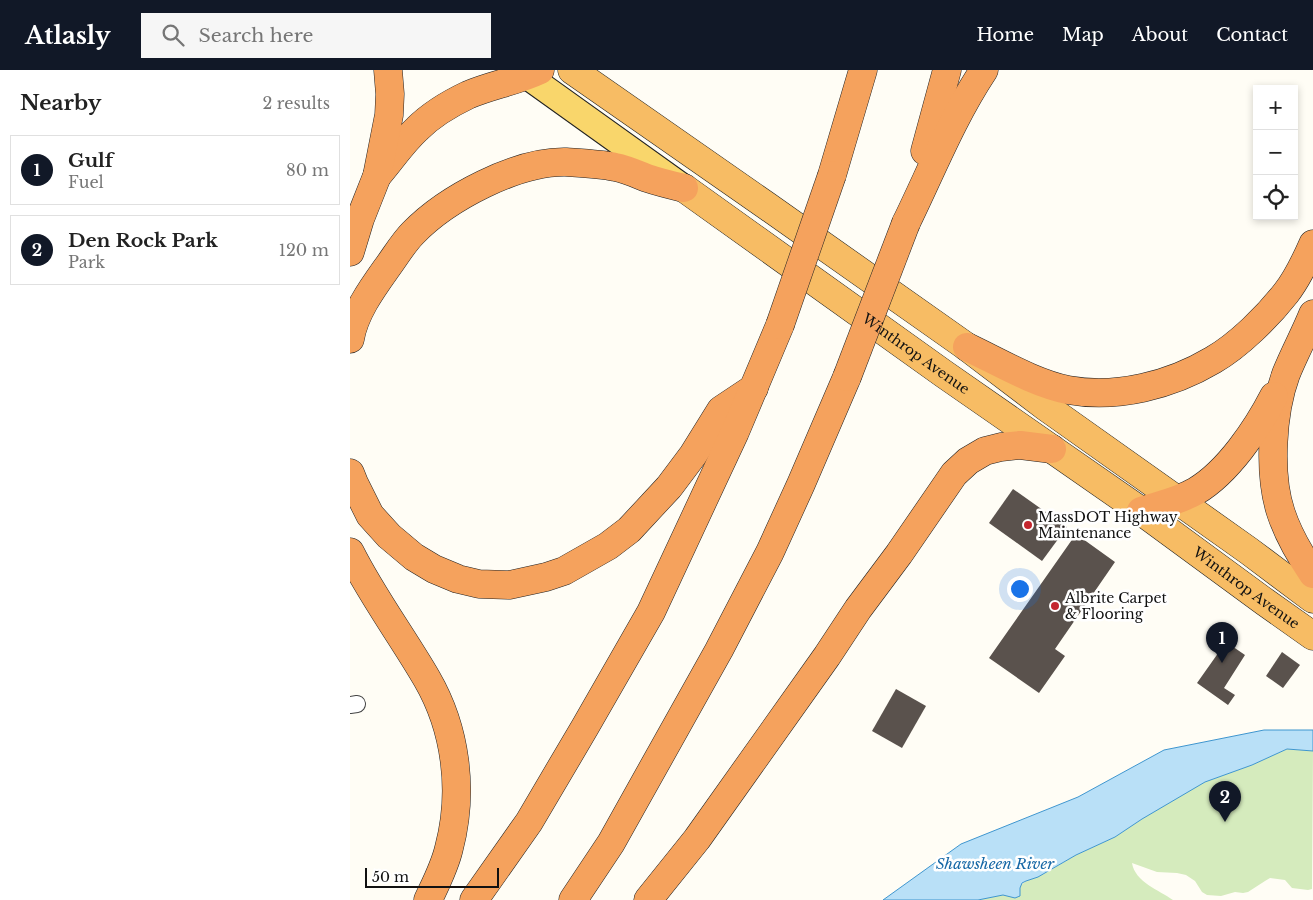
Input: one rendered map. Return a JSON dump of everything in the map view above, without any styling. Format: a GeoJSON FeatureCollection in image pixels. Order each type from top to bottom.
{"type":"FeatureCollection","features":[{"type":"Feature","properties":{"kind":"highway"},"geometry":{"type":"LineString","coordinates":[[350,252],[360,219],[377,176],[389,115],[388,70]]}},
{"type":"Feature","properties":{"kind":"highway"},"geometry":{"type":"LineString","coordinates":[[572,70],[967,347],[1046,407],[1249,551],[1313,599]]}},
{"type":"Feature","properties":{"kind":"highway"},"geometry":{"type":"LineString","coordinates":[[474,900],[529,822],[651,612],[731,441],[780,325],[832,175],[863,70]]}},
{"type":"Feature","properties":{"kind":"highway"},"geometry":{"type":"LineString","coordinates":[[906,223],[947,70]]}},
{"type":"Feature","properties":{"kind":"highway"},"geometry":{"type":"LineString","coordinates":[[573,900],[611,843],[719,650],[774,544],[847,377],[906,223],[932,172],[948,133],[984,70]]}},
{"type":"Feature","properties":{"kind":"highway"},"geometry":{"type":"LineString","coordinates":[[377,176],[415,131],[429,118],[468,95],[529,72]]}},
{"type":"Feature","properties":{"kind":"highway"},"geometry":{"type":"LineString","coordinates":[[350,340],[360,311],[374,285],[413,233],[433,215],[457,198],[481,185],[508,174],[537,166],[564,162],[616,167],[684,188]]}},
{"type":"Feature","properties":{"kind":"highway","name":"Winthrop Avenue"},"geometry":{"type":"LineString","coordinates":[[684,188],[951,379],[1141,511],[1313,636]]}},
{"type":"Feature","properties":{"kind":"highway"},"geometry":{"type":"LineString","coordinates":[[967,347],[1034,379],[1067,390],[1100,393],[1135,389],[1165,382],[1214,360],[1265,317],[1287,292],[1313,244]]}},
{"type":"Feature","properties":{"kind":"highway"},"geometry":{"type":"LineString","coordinates":[[1141,511],[1195,492],[1214,478],[1250,436],[1264,414],[1284,380],[1313,314]]}},
{"type":"Feature","properties":{"kind":"highway"},"geometry":{"type":"LineString","coordinates":[[1284,380],[1275,420],[1273,448],[1274,481],[1281,512],[1301,556],[1313,574]]}},
{"type":"Feature","properties":{"kind":"highway"},"geometry":{"type":"LineString","coordinates":[[350,473],[370,515],[389,536],[414,557],[458,580],[479,584],[509,585],[564,572],[601,550],[629,530],[669,487],[693,455],[721,410],[754,388]]}},
{"type":"Feature","properties":{"kind":"highway"},"geometry":{"type":"LineString","coordinates":[[648,900],[697,838],[954,474],[968,461],[985,451],[1001,446],[1020,445],[1052,449]]}},
{"type":"Feature","properties":{"kind":"highway"},"geometry":{"type":"LineString","coordinates":[[350,552],[387,616],[428,680],[449,732],[455,759],[455,820],[449,848],[440,875],[428,900]]}},
{"type":"Feature","properties":{"kind":"main road","name":"Winthrop Avenue"},"geometry":{"type":"LineString","coordinates":[[529,72],[684,188]]}},
{"type":"Feature","properties":{"kind":"green space"},"geometry":{"type":"Polygon","coordinates":[[[1287,749],[1313,750],[1312,889],[1292,888],[1285,880],[1270,878],[1248,892],[1235,892],[1221,896],[1207,895],[1202,892],[1195,881],[1186,875],[1157,872],[1132,863],[1134,870],[1148,885],[1173,900],[977,900],[999,895],[1020,896],[1020,886],[1026,881],[1044,874],[1076,855],[1115,837],[1191,789],[1287,749]]]}},
{"type":"Feature","properties":{"kind":"water","name":"Shawsheen River"},"geometry":{"type":"Polygon","coordinates":[[[1264,730],[1313,730],[1313,751],[1287,749],[1252,765],[1205,782],[1115,837],[1076,855],[1038,877],[1022,883],[1020,896],[1015,898],[1003,895],[978,900],[883,900],[961,844],[1078,797],[1164,750],[1264,730]]]}},
{"type":"Feature","properties":{"kind":"building","name":"MassDOT Highway Maintenance"},"geometry":{"type":"Polygon","coordinates":[[[1013,489],[1067,527],[1042,561],[989,523],[1013,489]]]}},
{"type":"Feature","properties":{"kind":"building","name":"Albrite Carpet & Flooring"},"geometry":{"type":"Polygon","coordinates":[[[1076,534],[1115,562],[1055,649],[1065,656],[1039,693],[989,658],[1076,534]]]}},
{"type":"Feature","properties":{"kind":"building"},"geometry":{"type":"Polygon","coordinates":[[[1226,642],[1245,655],[1224,688],[1235,695],[1228,705],[1197,683],[1226,642]]]}},
{"type":"Feature","properties":{"kind":"building"},"geometry":{"type":"Polygon","coordinates":[[[1282,652],[1300,665],[1283,688],[1266,676],[1282,652]]]}},
{"type":"Feature","properties":{"kind":"building"},"geometry":{"type":"Polygon","coordinates":[[[896,689],[926,706],[902,748],[872,731],[896,689]]]}},
{"type":"Feature","properties":{"kind":"place","name":"MassDOT Highway Maintenance"},"geometry":{"type":"Point","coordinates":[1028,525]}},
{"type":"Feature","properties":{"kind":"place","name":"Albrite Carpet & Flooring"},"geometry":{"type":"Point","coordinates":[1055,606]}},
{"type":"Feature","properties":{"kind":"place","name":"Gulf"},"geometry":{"type":"Point","coordinates":[1222,663]}},
{"type":"Feature","properties":{"kind":"place","name":"Den Rock Park"},"geometry":{"type":"Point","coordinates":[1225,822]}}]}
